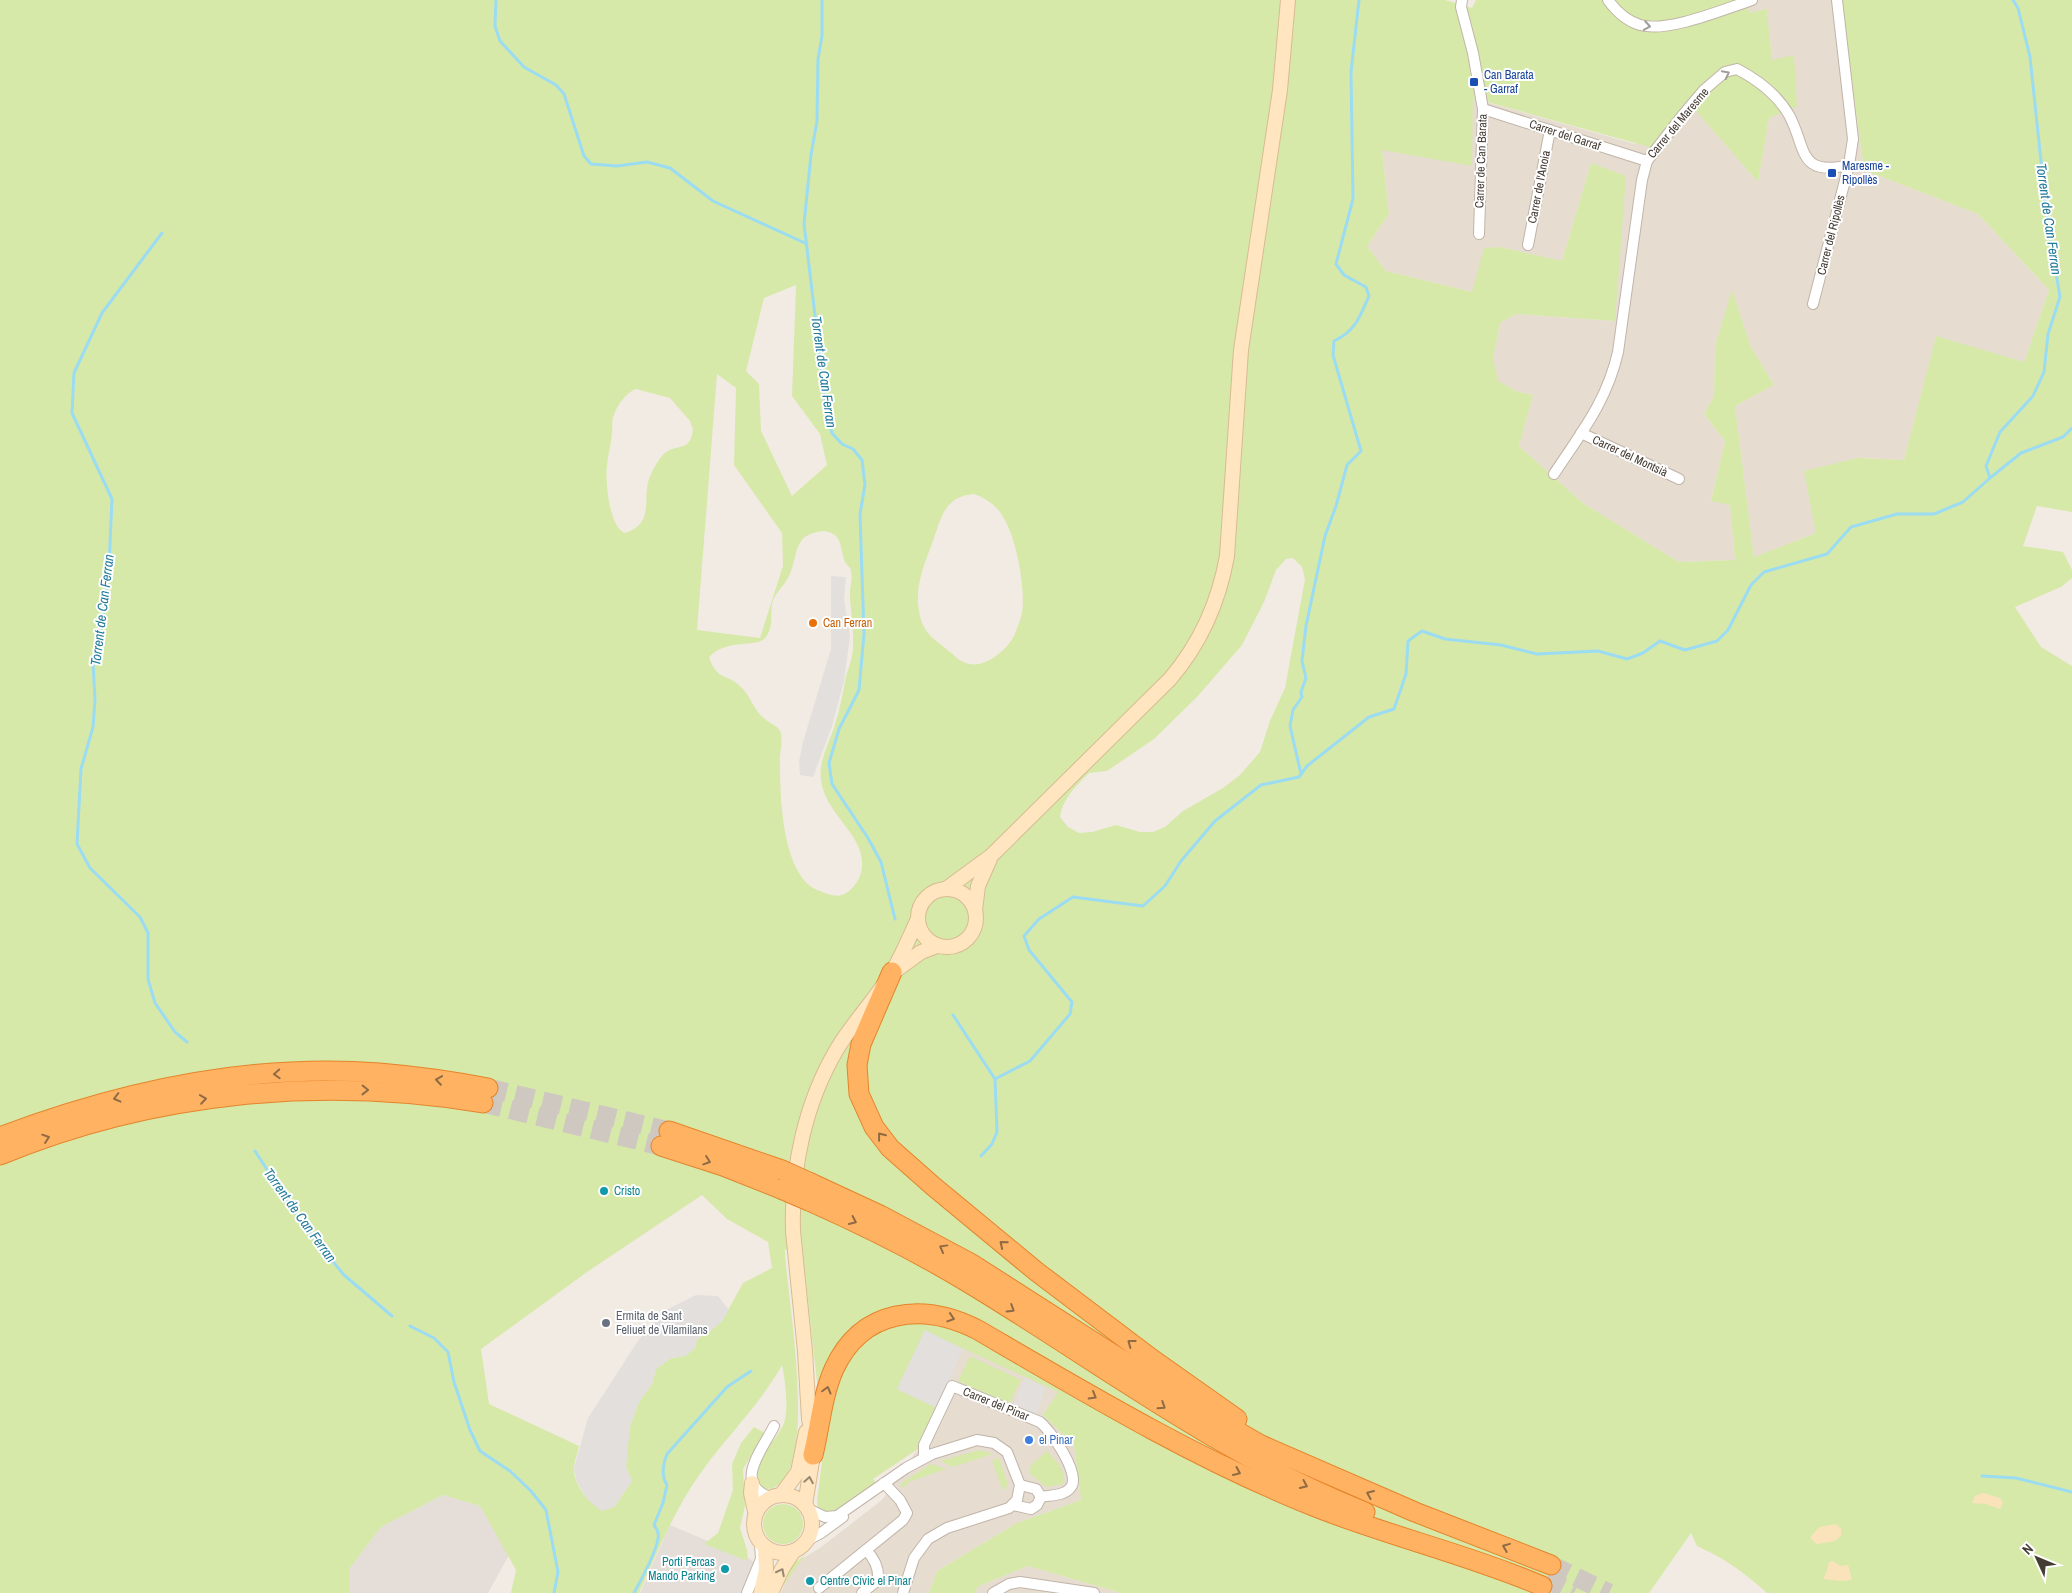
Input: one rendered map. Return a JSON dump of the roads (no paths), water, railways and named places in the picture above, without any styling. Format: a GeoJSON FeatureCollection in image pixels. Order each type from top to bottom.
{"type":"FeatureCollection","features":[{"type":"Feature","properties":{"kind":"highway"},"geometry":{"type":"LineString","coordinates":[[892,972],[861,1044],[858,1065],[860,1094],[874,1127],[890,1148],[1037,1272],[1152,1359],[1266,1439],[1284,1454]]}},
{"type":"Feature","properties":{"kind":"highway"},"geometry":{"type":"LineString","coordinates":[[0,1137],[42,1121],[104,1102],[180,1085],[236,1077],[324,1072],[378,1073],[485,1095],[454,1098],[376,1090],[240,1094],[141,1110],[48,1137],[0,1155]]}},
{"type":"Feature","properties":{"kind":"highway"},"geometry":{"type":"LineString","coordinates":[[1546,1577],[1352,1507],[1254,1461],[1183,1420],[966,1281],[889,1239],[810,1192],[782,1170],[665,1138],[723,1166],[781,1189],[810,1192],[880,1215],[956,1255],[1027,1298],[1197,1408],[1254,1441],[1338,1480],[1415,1512],[1546,1577]]}},
{"type":"Feature","properties":{"kind":"highway"},"geometry":{"type":"LineString","coordinates":[[813,1455],[826,1392],[834,1370],[844,1351],[862,1333],[881,1321],[913,1314],[936,1314],[955,1319],[978,1330],[1169,1438],[1280,1492],[1354,1521],[1445,1551],[1546,1577]]}},
{"type":"Feature","properties":{"kind":"main road"},"geometry":{"type":"LineString","coordinates":[[946,890],[991,856],[1170,679],[1197,641],[1219,588],[1227,556],[1241,350],[1280,90],[1288,0]]}},
{"type":"Feature","properties":{"kind":"main road"},"geometry":{"type":"LineString","coordinates":[[892,972],[921,952],[937,946],[954,947],[968,939],[975,927],[978,886],[991,856]]}},
{"type":"Feature","properties":{"kind":"main road"},"geometry":{"type":"LineString","coordinates":[[771,1593],[782,1569],[793,1552],[806,1541],[812,1525],[807,1507],[813,1455],[793,1231],[794,1188],[798,1158],[807,1120],[823,1074],[838,1047],[892,972],[918,921],[920,906],[926,898],[935,892],[946,890],[962,894],[969,899],[975,910]]}},
{"type":"Feature","properties":{"kind":"main road"},"geometry":{"type":"LineString","coordinates":[[918,921],[923,936],[937,946]]}},
{"type":"Feature","properties":{"kind":"main road"},"geometry":{"type":"LineString","coordinates":[[755,1511],[788,1487],[798,1472],[809,1419]]}},
{"type":"Feature","properties":{"kind":"main road"},"geometry":{"type":"LineString","coordinates":[[752,1483],[751,1493],[755,1511],[754,1531],[763,1546],[766,1570],[761,1593]]}},
{"type":"Feature","properties":{"kind":"main road"},"geometry":{"type":"LineString","coordinates":[[776,1496],[796,1498],[807,1507]]}},
{"type":"Feature","properties":{"kind":"main road"},"geometry":{"type":"LineString","coordinates":[[763,1546],[779,1553],[793,1552]]}},
{"type":"Feature","properties":{"kind":"street","name":"Carrer de Can Barata"},"geometry":{"type":"LineString","coordinates":[[1462,0],[1461,7],[1473,53],[1483,109],[1479,234]]}},
{"type":"Feature","properties":{"kind":"street"},"geometry":{"type":"LineString","coordinates":[[1608,0],[1616,12],[1640,25],[1656,27],[1674,24],[1752,0]]}},
{"type":"Feature","properties":{"kind":"street"},"geometry":{"type":"LineString","coordinates":[[1837,0],[1853,138],[1849,165]]}},
{"type":"Feature","properties":{"kind":"street","name":"Carrer del Maresme"},"geometry":{"type":"LineString","coordinates":[[1554,474],[1601,402],[1614,369],[1642,180],[1647,162],[1704,90],[1725,72],[1737,69],[1757,80],[1777,98],[1789,115],[1803,152],[1810,162],[1824,168],[1849,165]]}},
{"type":"Feature","properties":{"kind":"street","name":"Carrer del Garraf"},"geometry":{"type":"LineString","coordinates":[[1483,109],[1647,162]]}},
{"type":"Feature","properties":{"kind":"street","name":"Carrer de l'Anoia"},"geometry":{"type":"LineString","coordinates":[[1528,245],[1550,130]]}},
{"type":"Feature","properties":{"kind":"street","name":"Carrer del Ripollès"},"geometry":{"type":"LineString","coordinates":[[1813,304],[1849,165]]}},
{"type":"Feature","properties":{"kind":"street","name":"Carrer del Montsià"},"geometry":{"type":"LineString","coordinates":[[1581,433],[1678,479]]}},
{"type":"Feature","properties":{"kind":"street","name":"Carrer del Pinar"},"geometry":{"type":"LineString","coordinates":[[903,1593],[914,1558],[928,1539],[947,1528],[1004,1510],[1013,1505],[1031,1509],[1037,1505],[1041,1497],[1062,1494],[1071,1487],[1073,1482],[1072,1471],[1050,1433],[1040,1422],[952,1386],[924,1445],[924,1457]]}},
{"type":"Feature","properties":{"kind":"street"},"geometry":{"type":"LineString","coordinates":[[774,1426],[752,1466],[752,1483],[761,1494],[776,1496]]}},
{"type":"Feature","properties":{"kind":"street"},"geometry":{"type":"LineString","coordinates":[[807,1507],[825,1516],[837,1516],[924,1457],[972,1441],[988,1441],[999,1445],[1007,1452],[1020,1485],[1019,1495],[1013,1505]]}},
{"type":"Feature","properties":{"kind":"street"},"geometry":{"type":"LineString","coordinates":[[819,1588],[903,1520],[907,1514],[900,1500],[884,1483]]}},
{"type":"Feature","properties":{"kind":"street"},"geometry":{"type":"LineString","coordinates":[[1020,1485],[1036,1489],[1041,1497]]}},
{"type":"Feature","properties":{"kind":"street"},"geometry":{"type":"LineString","coordinates":[[806,1541],[820,1534],[856,1504]]}},
{"type":"Feature","properties":{"kind":"street"},"geometry":{"type":"LineString","coordinates":[[747,1593],[761,1559],[763,1546]]}},
{"type":"Feature","properties":{"kind":"street"},"geometry":{"type":"LineString","coordinates":[[862,1593],[878,1580],[879,1571],[866,1550]]}},
{"type":"Feature","properties":{"kind":"street"},"geometry":{"type":"LineString","coordinates":[[993,1593],[1009,1584],[1020,1582],[1094,1593]]}},
{"type":"Feature","properties":{"kind":"waterway"},"geometry":{"type":"LineString","coordinates":[[496,0],[495,26],[500,41],[524,67],[556,85],[564,94],[584,156],[591,164],[617,166],[647,162],[670,168],[713,201],[807,244]]}},
{"type":"Feature","properties":{"kind":"waterway","name":"Torrent de Can Ferran"},"geometry":{"type":"LineString","coordinates":[[822,0],[822,36],[818,59],[817,121],[811,155],[804,224],[827,415],[832,433],[842,444],[853,449],[862,460],[865,485],[860,514],[864,634],[859,690],[839,729],[829,763],[832,784],[868,838],[881,862],[895,919]]}},
{"type":"Feature","properties":{"kind":"waterway"},"geometry":{"type":"LineString","coordinates":[[1301,774],[1290,726],[1293,710],[1302,697],[1301,692],[1306,678],[1302,661],[1306,626],[1325,536],[1336,506],[1347,465],[1361,451],[1333,355],[1334,341],[1352,328],[1369,296],[1366,287],[1344,275],[1336,264],[1353,199],[1351,72],[1359,0]]}},
{"type":"Feature","properties":{"kind":"waterway","name":"Torrent de Can Ferran"},"geometry":{"type":"LineString","coordinates":[[981,1156],[992,1144],[997,1132],[995,1079],[1030,1061],[1070,1014],[1072,1002],[1029,950],[1024,936],[1039,919],[1073,897],[1143,906],[1165,886],[1181,861],[1215,821],[1261,785],[1299,777],[1307,766],[1369,717],[1394,709],[1406,674],[1408,641],[1422,631],[1445,639],[1501,645],[1537,654],[1598,651],[1627,659],[1643,653],[1660,641],[1685,650],[1717,641],[1728,630],[1751,585],[1764,572],[1827,554],[1851,527],[1897,514],[1934,514],[1963,502],[1990,478],[1986,466],[2000,432],[2033,396],[2044,372],[2048,334],[2060,297],[2047,218],[2030,57],[2018,8],[2013,0]]}},
{"type":"Feature","properties":{"kind":"waterway","name":"Torrent de Can Ferran"},"geometry":{"type":"LineString","coordinates":[[162,233],[102,313],[74,373],[72,413],[112,499],[109,567],[99,644],[93,663],[95,700],[93,727],[81,769],[77,844],[90,868],[140,917],[148,933],[148,979],[155,1003],[175,1032],[187,1042]]}},
{"type":"Feature","properties":{"kind":"waterway"},"geometry":{"type":"LineString","coordinates":[[1990,478],[2021,453],[2063,437],[2072,428]]}},
{"type":"Feature","properties":{"kind":"waterway"},"geometry":{"type":"LineString","coordinates":[[953,1015],[995,1079]]}},
{"type":"Feature","properties":{"kind":"waterway","name":"Torrent de Can Ferran"},"geometry":{"type":"LineString","coordinates":[[255,1151],[303,1225],[344,1275],[392,1316]]}},
{"type":"Feature","properties":{"kind":"waterway","name":"Torrent de Can Ferran"},"geometry":{"type":"LineString","coordinates":[[410,1326],[434,1338],[448,1352],[454,1382],[470,1430],[480,1451],[510,1471],[531,1491],[546,1510],[558,1572],[554,1593]]}},
{"type":"Feature","properties":{"kind":"waterway","name":"Torrent de Can Ferran"},"geometry":{"type":"LineString","coordinates":[[634,1593],[649,1563],[658,1538],[658,1531],[654,1525],[663,1503],[667,1485],[663,1470],[667,1454],[727,1387],[751,1371]]}},
{"type":"Feature","properties":{"kind":"waterway"},"geometry":{"type":"LineString","coordinates":[[1982,1476],[2016,1478],[2072,1492]]}},
{"type":"Feature","properties":{"kind":"tunnel"},"geometry":{"type":"LineString","coordinates":[[488,1088],[669,1131]]}},
{"type":"Feature","properties":{"kind":"tunnel"},"geometry":{"type":"LineString","coordinates":[[483,1103],[661,1146]]}},
{"type":"Feature","properties":{"kind":"tunnel"},"geometry":{"type":"LineString","coordinates":[[1551,1565],[1609,1593]]}},
{"type":"Feature","properties":{"kind":"tunnel"},"geometry":{"type":"LineString","coordinates":[[1546,1579],[1574,1593]]}},
{"type":"Feature","properties":{"kind":"place","name":"Can Barata - Garraf"},"geometry":{"type":"Point","coordinates":[1474,82]}},
{"type":"Feature","properties":{"kind":"place","name":"Maresme - Ripollès"},"geometry":{"type":"Point","coordinates":[1832,173]}},
{"type":"Feature","properties":{"kind":"place","name":"Can Ferran"},"geometry":{"type":"Point","coordinates":[813,623]}},
{"type":"Feature","properties":{"kind":"place","name":"Cristo"},"geometry":{"type":"Point","coordinates":[604,1191]}},
{"type":"Feature","properties":{"kind":"place","name":"Ermita de Sant Feliuet de Vilamilans"},"geometry":{"type":"Point","coordinates":[606,1323]}},
{"type":"Feature","properties":{"kind":"place","name":"el Pinar"},"geometry":{"type":"Point","coordinates":[1029,1440]}},
{"type":"Feature","properties":{"kind":"place","name":"Porti Fercas Mando Parking"},"geometry":{"type":"Point","coordinates":[725,1569]}},
{"type":"Feature","properties":{"kind":"place","name":"Centre Cívic el Pinar"},"geometry":{"type":"Point","coordinates":[810,1581]}}]}
